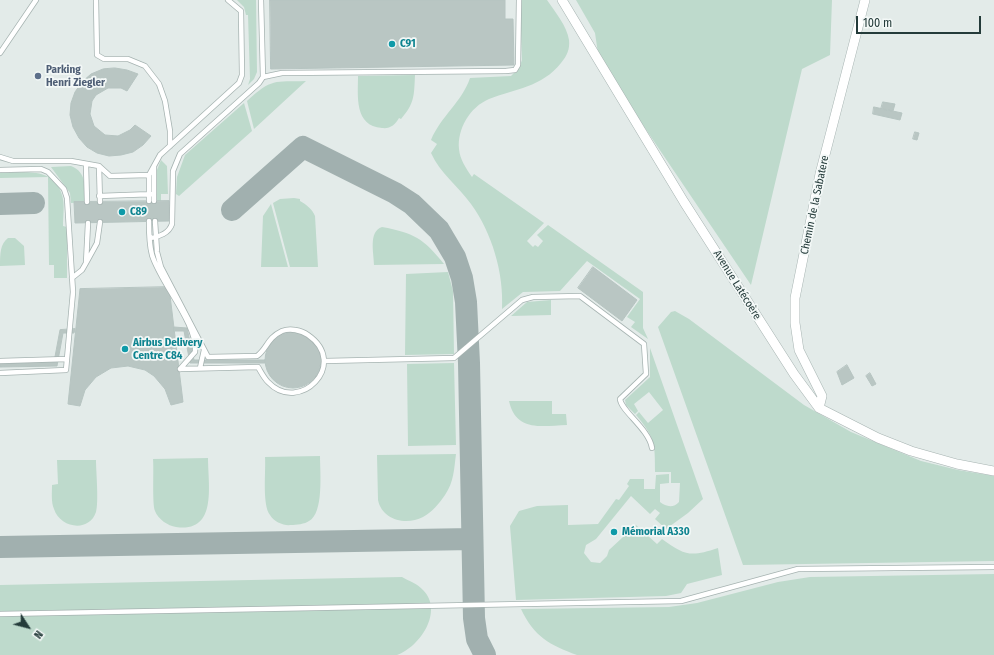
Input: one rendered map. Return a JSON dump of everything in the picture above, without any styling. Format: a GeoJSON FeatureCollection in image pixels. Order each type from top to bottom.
{"type":"FeatureCollection","features":[{"type":"Feature","properties":{"kind":"street","name":"Avenue Latécoère"},"geometry":{"type":"LineString","coordinates":[[562,0],[684,202],[794,374],[819,408],[872,435],[911,451],[957,464],[994,471]]}},
{"type":"Feature","properties":{"kind":"street","name":"Chemin de la Sabatere"},"geometry":{"type":"LineString","coordinates":[[819,408],[822,396],[799,350],[795,322],[795,298],[820,174],[865,0]]}},
{"type":"Feature","properties":{"kind":"lane"},"geometry":{"type":"LineString","coordinates":[[0,53],[36,0]]}},
{"type":"Feature","properties":{"kind":"lane"},"geometry":{"type":"LineString","coordinates":[[96,0],[97,55],[104,59],[128,59],[145,66],[159,84],[165,101],[170,131],[170,146]]}},
{"type":"Feature","properties":{"kind":"lane"},"geometry":{"type":"LineString","coordinates":[[152,194],[149,175],[154,163],[170,146],[233,90],[242,75],[241,11],[228,0]]}},
{"type":"Feature","properties":{"kind":"lane"},"geometry":{"type":"LineString","coordinates":[[152,238],[164,234],[171,229],[173,171],[180,154],[260,83],[263,77],[261,0]]}},
{"type":"Feature","properties":{"kind":"lane"},"geometry":{"type":"LineString","coordinates":[[263,77],[282,73],[516,70],[518,65],[519,0]]}},
{"type":"Feature","properties":{"kind":"lane"},"geometry":{"type":"LineString","coordinates":[[0,157],[13,161],[71,161],[86,165],[99,166],[110,176],[149,175]]}},
{"type":"Feature","properties":{"kind":"lane"},"geometry":{"type":"LineString","coordinates":[[152,201],[154,163]]}},
{"type":"Feature","properties":{"kind":"lane"},"geometry":{"type":"LineString","coordinates":[[86,165],[87,202]]}},
{"type":"Feature","properties":{"kind":"lane"},"geometry":{"type":"LineString","coordinates":[[99,166],[100,202]]}},
{"type":"Feature","properties":{"kind":"lane"},"geometry":{"type":"LineString","coordinates":[[0,170],[41,169],[48,172],[64,189],[67,198],[70,227],[73,292],[66,370],[0,373]]}},
{"type":"Feature","properties":{"kind":"lane"},"geometry":{"type":"LineString","coordinates":[[99,196],[152,194]]}},
{"type":"Feature","properties":{"kind":"lane"},"geometry":{"type":"LineString","coordinates":[[152,221],[152,238],[152,255],[158,270],[194,338],[195,352],[180,368],[258,367],[271,386],[284,393],[293,393],[307,388],[316,381],[320,376],[325,361],[322,350],[314,339],[306,333],[289,329],[283,330],[271,337],[261,353],[257,356],[208,357],[186,312],[161,267],[152,238]]}},
{"type":"Feature","properties":{"kind":"lane"},"geometry":{"type":"LineString","coordinates":[[72,278],[82,270],[97,243],[100,222]]}},
{"type":"Feature","properties":{"kind":"lane"},"geometry":{"type":"LineString","coordinates":[[86,263],[88,223]]}},
{"type":"Feature","properties":{"kind":"lane"},"geometry":{"type":"LineString","coordinates":[[325,361],[454,358],[522,300],[533,297],[580,296],[644,344],[646,374],[620,399],[622,405],[647,436],[652,448]]}},
{"type":"Feature","properties":{"kind":"lane"},"geometry":{"type":"LineString","coordinates":[[200,368],[204,350]]}},
{"type":"Feature","properties":{"kind":"lane"},"geometry":{"type":"LineString","coordinates":[[0,361],[67,359]]}},
{"type":"Feature","properties":{"kind":"lane"},"geometry":{"type":"LineString","coordinates":[[0,614],[681,601],[798,569],[994,567]]}},
{"type":"Feature","properties":{"kind":"green space"},"geometry":{"type":"Polygon","coordinates":[[[237,0],[256,0],[257,72],[254,79],[248,85],[250,79],[248,15],[246,15],[244,7],[237,0]]]}},
{"type":"Feature","properties":{"kind":"green space"},"geometry":{"type":"Polygon","coordinates":[[[520,0],[547,0],[566,30],[569,40],[568,52],[554,71],[537,82],[489,99],[476,107],[466,120],[460,134],[459,149],[461,157],[472,177],[474,174],[544,223],[527,241],[533,247],[535,245],[538,247],[543,241],[537,235],[548,225],[643,292],[643,328],[648,339],[631,327],[635,322],[627,317],[640,299],[587,261],[560,291],[523,292],[502,309],[499,268],[491,240],[471,204],[439,167],[431,153],[437,144],[431,140],[435,131],[462,94],[470,78],[511,76],[519,68],[522,60],[520,0]]]}},
{"type":"Feature","properties":{"kind":"green space"},"geometry":{"type":"Polygon","coordinates":[[[576,0],[832,0],[830,55],[802,69],[751,285],[599,60],[595,33],[576,0]]]}},
{"type":"Feature","properties":{"kind":"green space"},"geometry":{"type":"Polygon","coordinates":[[[415,75],[413,98],[409,108],[401,119],[399,118],[396,123],[387,128],[373,126],[366,122],[362,116],[358,101],[358,76],[415,75]]]}},
{"type":"Feature","properties":{"kind":"green space"},"geometry":{"type":"Polygon","coordinates":[[[287,81],[306,81],[254,129],[247,101],[262,88],[268,85],[287,81]]]}},
{"type":"Feature","properties":{"kind":"green space"},"geometry":{"type":"Polygon","coordinates":[[[244,103],[252,131],[179,196],[176,194],[177,177],[185,155],[244,103]]]}},
{"type":"Feature","properties":{"kind":"green space"},"geometry":{"type":"Polygon","coordinates":[[[161,160],[167,166],[168,194],[161,194],[161,201],[156,201],[157,170],[161,160]]]}},
{"type":"Feature","properties":{"kind":"green space"},"geometry":{"type":"Polygon","coordinates":[[[71,166],[80,172],[84,181],[85,202],[71,203],[70,193],[51,167],[71,166]]]}},
{"type":"Feature","properties":{"kind":"green space"},"geometry":{"type":"Polygon","coordinates":[[[28,172],[45,175],[48,177],[0,178],[0,173],[28,172]]]}},
{"type":"Feature","properties":{"kind":"green space"},"geometry":{"type":"Polygon","coordinates":[[[48,177],[58,186],[63,199],[63,226],[67,227],[67,278],[54,278],[54,265],[49,265],[48,177]]]}},
{"type":"Feature","properties":{"kind":"green space"},"geometry":{"type":"Polygon","coordinates":[[[280,199],[300,199],[300,201],[309,207],[315,216],[318,267],[290,267],[273,203],[280,199]]]}},
{"type":"Feature","properties":{"kind":"green space"},"geometry":{"type":"Polygon","coordinates":[[[271,204],[288,267],[261,267],[263,216],[271,204]]]}},
{"type":"Feature","properties":{"kind":"green space"},"geometry":{"type":"Polygon","coordinates":[[[382,227],[410,234],[424,242],[444,264],[374,265],[373,238],[375,233],[382,227]]]}},
{"type":"Feature","properties":{"kind":"green space"},"geometry":{"type":"Polygon","coordinates":[[[8,238],[15,238],[24,246],[25,265],[0,266],[0,253],[2,246],[8,238]]]}},
{"type":"Feature","properties":{"kind":"green space"},"geometry":{"type":"Polygon","coordinates":[[[448,272],[453,291],[454,354],[405,355],[406,274],[448,272]]]}},
{"type":"Feature","properties":{"kind":"green space"},"geometry":{"type":"Polygon","coordinates":[[[551,300],[551,315],[511,316],[527,302],[551,300]]]}},
{"type":"Feature","properties":{"kind":"green space"},"geometry":{"type":"Polygon","coordinates":[[[675,311],[689,319],[804,405],[851,432],[921,461],[958,470],[994,476],[994,561],[743,565],[658,327],[671,312],[675,311]]]}},
{"type":"Feature","properties":{"kind":"green space"},"geometry":{"type":"Polygon","coordinates":[[[650,348],[703,499],[688,513],[666,529],[655,519],[660,513],[655,509],[650,514],[631,496],[596,539],[586,545],[584,553],[591,562],[600,563],[607,556],[609,550],[636,525],[657,544],[662,539],[683,552],[694,554],[718,548],[722,575],[687,584],[681,593],[666,596],[516,600],[510,526],[519,511],[537,506],[568,505],[568,525],[598,524],[616,499],[619,500],[629,486],[627,484],[630,479],[644,479],[644,489],[655,489],[656,475],[669,474],[669,483],[660,484],[660,502],[670,506],[679,502],[680,483],[671,483],[671,472],[655,472],[653,441],[636,415],[639,412],[648,423],[663,410],[649,392],[634,404],[638,411],[635,414],[626,405],[625,400],[650,377],[650,348]]]}},
{"type":"Feature","properties":{"kind":"green space"},"geometry":{"type":"Polygon","coordinates":[[[454,363],[456,445],[408,446],[407,364],[454,363]]]}},
{"type":"Feature","properties":{"kind":"green space"},"geometry":{"type":"Polygon","coordinates":[[[509,401],[552,401],[552,414],[566,414],[567,425],[531,425],[517,418],[512,411],[509,401]]]}},
{"type":"Feature","properties":{"kind":"green space"},"geometry":{"type":"Polygon","coordinates":[[[456,454],[453,475],[448,490],[440,502],[429,513],[416,520],[402,521],[390,517],[380,507],[378,500],[377,455],[456,454]]]}},
{"type":"Feature","properties":{"kind":"green space"},"geometry":{"type":"Polygon","coordinates":[[[320,456],[320,492],[317,510],[314,517],[303,524],[298,525],[285,525],[277,522],[270,515],[266,504],[265,457],[320,456]]]}},
{"type":"Feature","properties":{"kind":"green space"},"geometry":{"type":"Polygon","coordinates":[[[208,458],[209,493],[205,515],[199,523],[189,527],[176,527],[164,522],[156,514],[154,507],[153,459],[208,458]]]}},
{"type":"Feature","properties":{"kind":"green space"},"geometry":{"type":"Polygon","coordinates":[[[57,460],[96,460],[97,507],[92,519],[87,523],[75,526],[68,524],[57,515],[54,509],[52,500],[52,485],[58,484],[57,460]]]}},
{"type":"Feature","properties":{"kind":"green space"},"geometry":{"type":"Polygon","coordinates":[[[994,574],[994,655],[577,655],[559,648],[544,639],[531,627],[521,609],[669,607],[697,603],[778,582],[810,577],[994,574]]]}},
{"type":"Feature","properties":{"kind":"green space"},"geometry":{"type":"Polygon","coordinates":[[[402,577],[416,584],[423,590],[429,598],[431,608],[430,618],[421,636],[406,651],[397,655],[0,655],[0,585],[402,577]]]}},
{"type":"Feature","properties":{"kind":"building","name":"C91"},"geometry":{"type":"Polygon","coordinates":[[[270,0],[505,0],[505,19],[513,19],[514,65],[271,69],[270,0]]]}},
{"type":"Feature","properties":{"kind":"building"},"geometry":{"type":"Polygon","coordinates":[[[115,68],[138,74],[127,91],[121,88],[108,88],[96,95],[92,101],[90,114],[94,126],[105,135],[118,136],[130,130],[135,125],[151,136],[143,145],[133,152],[109,156],[97,153],[87,147],[79,138],[73,127],[70,115],[71,103],[75,92],[82,82],[91,74],[103,69],[115,68]]]}},
{"type":"Feature","properties":{"kind":"building"},"geometry":{"type":"Polygon","coordinates":[[[883,102],[895,104],[893,111],[881,109],[883,102]]]}},
{"type":"Feature","properties":{"kind":"building"},"geometry":{"type":"Polygon","coordinates":[[[874,107],[902,113],[900,120],[873,114],[874,107]]]}},
{"type":"Feature","properties":{"kind":"building"},"geometry":{"type":"Polygon","coordinates":[[[915,132],[919,133],[917,140],[913,139],[915,132]]]}},
{"type":"Feature","properties":{"kind":"building","name":"C89"},"geometry":{"type":"Polygon","coordinates":[[[169,201],[169,221],[75,223],[74,202],[169,201]]]}},
{"type":"Feature","properties":{"kind":"building"},"geometry":{"type":"Polygon","coordinates":[[[593,267],[637,300],[622,321],[578,288],[593,267]]]}},
{"type":"Feature","properties":{"kind":"building","name":"Airbus Delivery Centre C84"},"geometry":{"type":"Polygon","coordinates":[[[169,287],[183,402],[171,405],[165,389],[154,376],[145,370],[128,366],[111,368],[96,377],[85,390],[80,406],[68,404],[80,289],[169,287]]]}},
{"type":"Feature","properties":{"kind":"building"},"geometry":{"type":"Polygon","coordinates":[[[174,327],[187,328],[194,360],[265,360],[265,363],[190,363],[184,331],[174,331],[174,327]]]}},
{"type":"Feature","properties":{"kind":"building"},"geometry":{"type":"Polygon","coordinates":[[[75,329],[74,333],[63,333],[57,366],[0,367],[0,364],[54,362],[60,330],[75,329]]]}},
{"type":"Feature","properties":{"kind":"building"},"geometry":{"type":"Polygon","coordinates":[[[293,332],[304,334],[313,340],[319,349],[321,360],[319,371],[313,380],[304,386],[293,388],[282,386],[273,380],[267,371],[265,360],[267,349],[273,340],[282,334],[293,332]]]}},
{"type":"Feature","properties":{"kind":"building"},"geometry":{"type":"Polygon","coordinates":[[[847,365],[854,378],[842,385],[837,372],[847,365]]]}},
{"type":"Feature","properties":{"kind":"building"},"geometry":{"type":"Polygon","coordinates":[[[870,373],[876,384],[872,386],[866,376],[870,373]]]}},
{"type":"Feature","properties":{"kind":"taxiway"},"geometry":{"type":"LineString","coordinates":[[232,210],[303,147],[395,193],[412,204],[439,230],[455,257],[462,278],[466,302],[469,363],[474,618],[477,639],[485,655]]}},
{"type":"Feature","properties":{"kind":"taxiway"},"geometry":{"type":"LineString","coordinates":[[0,204],[34,203]]}},
{"type":"Feature","properties":{"kind":"taxiway"},"geometry":{"type":"LineString","coordinates":[[0,547],[472,539]]}},
{"type":"Feature","properties":{"kind":"place","name":"C91"},"geometry":{"type":"Point","coordinates":[392,44]}},
{"type":"Feature","properties":{"kind":"place","name":"Parking Henri Ziegler"},"geometry":{"type":"Point","coordinates":[38,76]}},
{"type":"Feature","properties":{"kind":"place","name":"C89"},"geometry":{"type":"Point","coordinates":[122,212]}},
{"type":"Feature","properties":{"kind":"place","name":"Airbus Delivery Centre C84"},"geometry":{"type":"Point","coordinates":[125,349]}},
{"type":"Feature","properties":{"kind":"place","name":"Mémorial A330"},"geometry":{"type":"Point","coordinates":[614,532]}}]}
